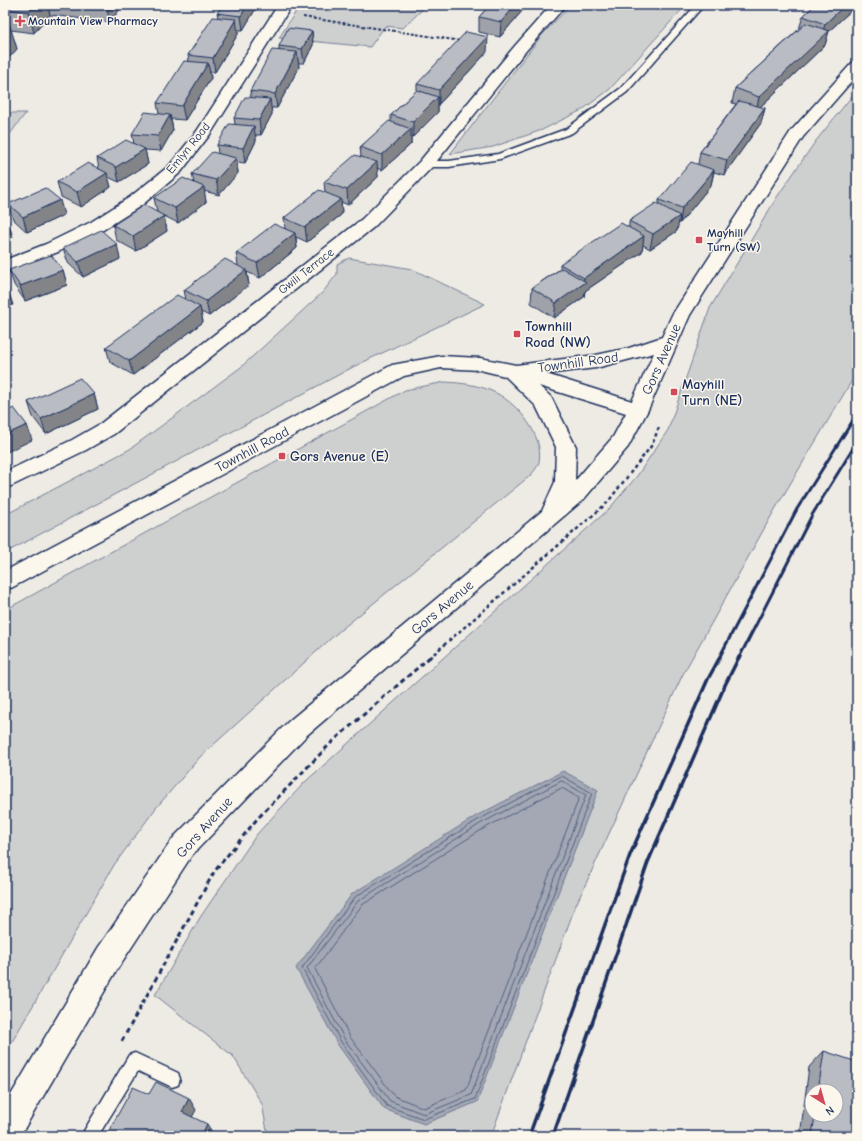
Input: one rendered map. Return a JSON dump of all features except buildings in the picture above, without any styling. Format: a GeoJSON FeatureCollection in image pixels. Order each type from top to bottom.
{"type":"FeatureCollection","features":[{"type":"Feature","properties":{"kind":"street","name":"Gwili Terrace"},"geometry":{"type":"LineString","coordinates":[[5,481],[79,445],[107,429],[368,223],[426,164],[519,50],[559,5]]}},
{"type":"Feature","properties":{"kind":"street","name":"Emlyn Road"},"geometry":{"type":"LineString","coordinates":[[5,266],[52,248],[97,226],[136,201],[175,169],[202,133],[282,9]]}},
{"type":"Feature","properties":{"kind":"street","name":"Gors Avenue"},"geometry":{"type":"LineString","coordinates":[[5,1133],[108,958],[184,846],[298,728],[577,493],[621,442],[638,410],[681,315],[797,134],[857,66]]}},
{"type":"Feature","properties":{"kind":"street","name":"Townhill Road"},"geometry":{"type":"LineString","coordinates":[[510,370],[580,365],[618,358],[668,341]]}},
{"type":"Feature","properties":{"kind":"street","name":"Townhill Road"},"geometry":{"type":"LineString","coordinates":[[5,581],[399,370],[441,362],[480,364],[510,370],[638,410]]}},
{"type":"Feature","properties":{"kind":"street","name":"Townhill Road"},"geometry":{"type":"LineString","coordinates":[[510,370],[544,402],[566,447],[565,482],[549,516]]}},
{"type":"Feature","properties":{"kind":"lane"},"geometry":{"type":"LineString","coordinates":[[426,164],[449,164],[500,156],[569,131],[624,90],[700,5]]}},
{"type":"Feature","properties":{"kind":"lane"},"geometry":{"type":"LineString","coordinates":[[89,1136],[135,1061],[172,1079]]}},
{"type":"Feature","properties":{"kind":"path"},"geometry":{"type":"LineString","coordinates":[[282,9],[466,41]]}},
{"type":"Feature","properties":{"kind":"shaded area"},"geometry":{"type":"Polygon","coordinates":[[[300,5],[427,5],[403,28],[385,26],[370,47],[279,38],[300,5]]]}},
{"type":"Feature","properties":{"kind":"shaded area"},"geometry":{"type":"Polygon","coordinates":[[[571,5],[686,5],[609,90],[582,110],[542,130],[493,147],[450,154],[542,35],[571,5]]]}},
{"type":"Feature","properties":{"kind":"shaded area"},"geometry":{"type":"Polygon","coordinates":[[[852,96],[857,96],[857,372],[774,511],[683,674],[575,907],[491,1136],[268,1136],[262,1104],[233,1056],[155,995],[201,916],[257,834],[305,782],[609,509],[637,476],[668,430],[710,308],[777,197],[815,142],[852,96]]]}},
{"type":"Feature","properties":{"kind":"shaded area"},"geometry":{"type":"Polygon","coordinates":[[[5,113],[26,113],[10,134],[5,137],[5,113]]]}},
{"type":"Feature","properties":{"kind":"shaded area"},"geometry":{"type":"Polygon","coordinates":[[[349,258],[412,269],[485,304],[355,366],[5,553],[5,515],[130,449],[241,367],[323,292],[337,274],[337,264],[349,258]]]}},
{"type":"Feature","properties":{"kind":"shaded area"},"geometry":{"type":"Polygon","coordinates":[[[445,382],[484,388],[505,398],[513,405],[528,422],[538,442],[540,452],[537,467],[531,475],[337,633],[200,757],[156,808],[114,865],[5,1054],[5,610],[405,390],[445,382]]]}},
{"type":"Feature","properties":{"kind":"water"},"geometry":{"type":"Polygon","coordinates":[[[563,771],[598,790],[477,1102],[424,1124],[384,1109],[338,1045],[296,968],[352,894],[476,816],[563,771]]]}},
{"type":"Feature","properties":{"kind":"railway"},"geometry":{"type":"LineString","coordinates":[[719,658],[797,509],[857,414]]}},
{"type":"Feature","properties":{"kind":"railway"},"geometry":{"type":"LineString","coordinates":[[739,658],[812,515],[857,442]]}},
{"type":"Feature","properties":{"kind":"railway"},"geometry":{"type":"LineString","coordinates":[[529,1136],[630,855],[708,679],[720,657]]}},
{"type":"Feature","properties":{"kind":"railway"},"geometry":{"type":"LineString","coordinates":[[553,1136],[648,862],[725,685],[739,657]]}},
{"type":"Feature","properties":{"kind":"place","name":"Mountain View Pharmacy"},"geometry":{"type":"Point","coordinates":[20,21]}},
{"type":"Feature","properties":{"kind":"place","name":"Mayhill Turn (SW)"},"geometry":{"type":"Point","coordinates":[699,240]}},
{"type":"Feature","properties":{"kind":"place","name":"Townhill Road (NW)"},"geometry":{"type":"Point","coordinates":[517,334]}},
{"type":"Feature","properties":{"kind":"place","name":"Mayhill Turn (NE)"},"geometry":{"type":"Point","coordinates":[674,392]}},
{"type":"Feature","properties":{"kind":"place","name":"Gors Avenue (E)"},"geometry":{"type":"Point","coordinates":[282,456]}}]}
